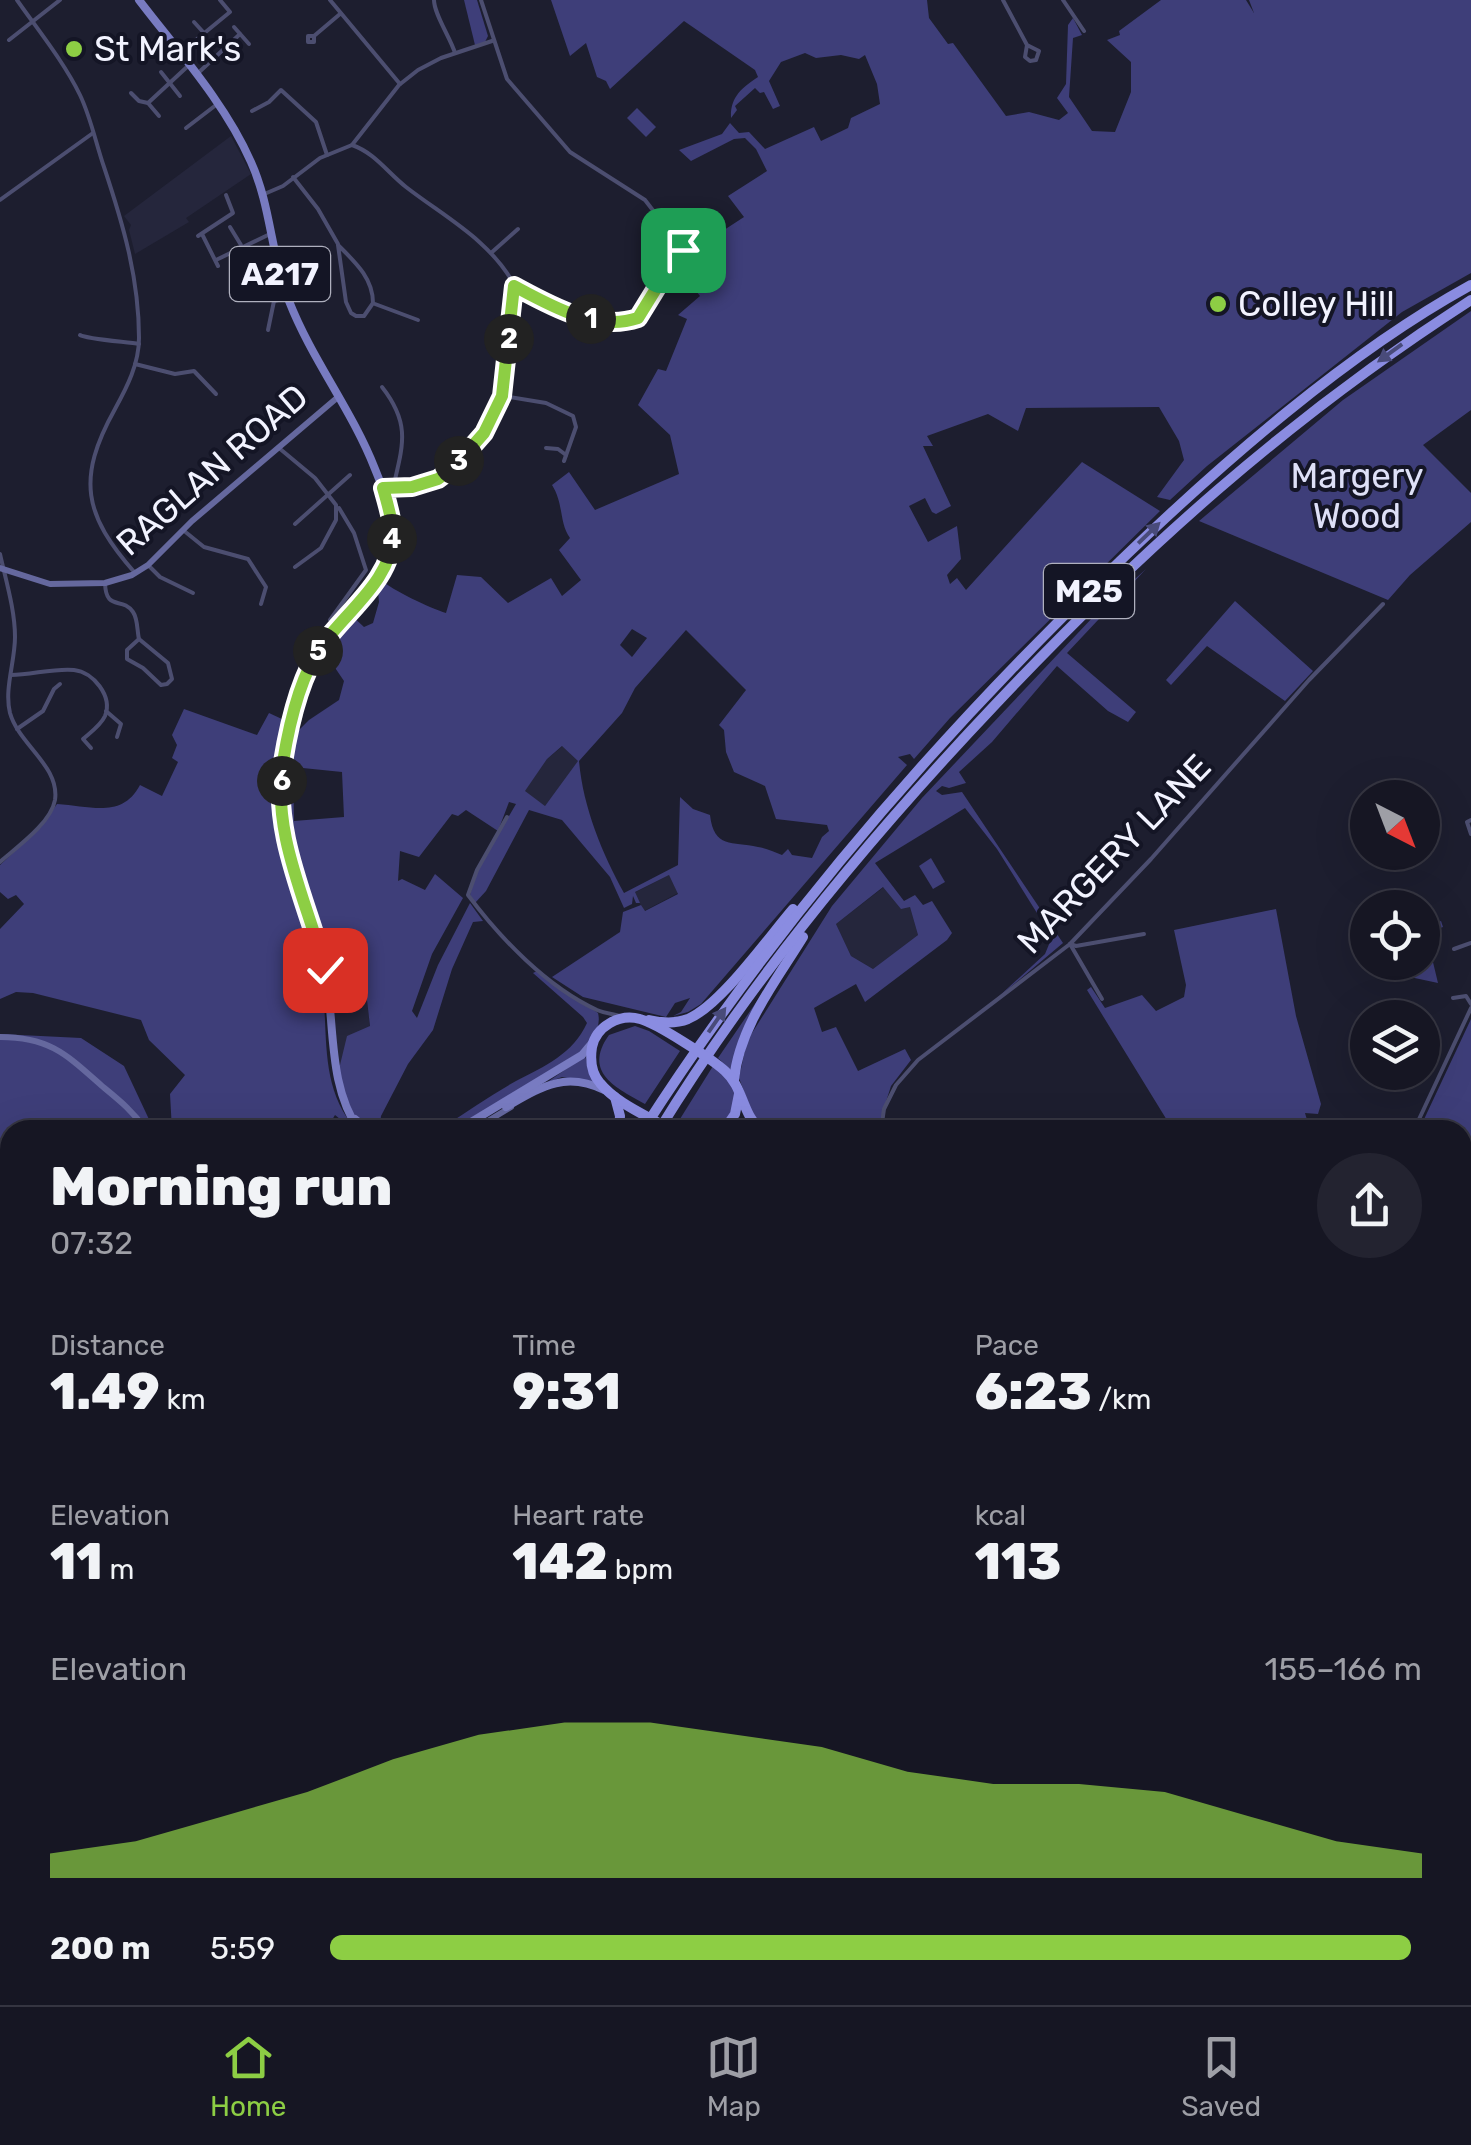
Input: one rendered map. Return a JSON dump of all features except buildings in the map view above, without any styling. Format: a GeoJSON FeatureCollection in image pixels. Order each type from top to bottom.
{"type":"FeatureCollection","features":[{"type":"Feature","properties":{"kind":"highway","name":"M25"},"geometry":{"type":"LineString","coordinates":[[650,1120],[728,1004],[904,787],[1012,669],[1158,524],[1306,398],[1394,334],[1471,285]]}},
{"type":"Feature","properties":{"kind":"highway","name":"M25"},"geometry":{"type":"LineString","coordinates":[[667,1120],[825,889],[978,723],[1168,532],[1308,412],[1471,300]]}},
{"type":"Feature","properties":{"kind":"highway","name":"M25"},"geometry":{"type":"LineString","coordinates":[[643,1020],[666,1024],[699,1013],[794,907],[825,889]]}},
{"type":"Feature","properties":{"kind":"highway","name":"M25"},"geometry":{"type":"LineString","coordinates":[[734,1080],[750,1026],[825,889]]}},
{"type":"Feature","properties":{"kind":"highway"},"geometry":{"type":"LineString","coordinates":[[655,1120],[612,1094],[593,1072],[594,1040],[603,1028],[624,1018],[643,1020],[721,1068],[734,1080],[752,1120]]}},
{"type":"Feature","properties":{"kind":"highway"},"geometry":{"type":"LineString","coordinates":[[731,1120],[739,1093]]}},
{"type":"Feature","properties":{"kind":"highway"},"geometry":{"type":"LineString","coordinates":[[612,1094],[619,1120]]}},
{"type":"Feature","properties":{"kind":"main road","name":"A217"},"geometry":{"type":"LineString","coordinates":[[139,0],[216,104],[251,162],[288,298],[388,488],[393,536],[386,561],[377,581],[320,647],[311,664],[282,767],[286,837],[325,970],[336,1066],[354,1120]]}},
{"type":"Feature","properties":{"kind":"main road"},"geometry":{"type":"LineString","coordinates":[[475,1120],[582,1055],[594,1040]]}},
{"type":"Feature","properties":{"kind":"main road"},"geometry":{"type":"LineString","coordinates":[[488,1120],[561,1081],[582,1082],[612,1094]]}},
{"type":"Feature","properties":{"kind":"main road"},"geometry":{"type":"LineString","coordinates":[[352,1117],[356,1120]]}},
{"type":"Feature","properties":{"kind":"street"},"geometry":{"type":"LineString","coordinates":[[17,0],[77,89],[130,250],[138,300],[139,344],[135,364],[98,442],[90,489],[95,518],[106,538],[136,573]]}},
{"type":"Feature","properties":{"kind":"street"},"geometry":{"type":"LineString","coordinates":[[9,40],[60,0]]}},
{"type":"Feature","properties":{"kind":"street"},"geometry":{"type":"LineString","coordinates":[[180,54],[230,12],[220,0]]}},
{"type":"Feature","properties":{"kind":"street"},"geometry":{"type":"LineString","coordinates":[[330,0],[400,84]]}},
{"type":"Feature","properties":{"kind":"street"},"geometry":{"type":"LineString","coordinates":[[434,0],[434,8],[456,53]]}},
{"type":"Feature","properties":{"kind":"street"},"geometry":{"type":"LineString","coordinates":[[352,145],[368,151],[402,184],[450,216],[491,253],[514,286],[564,310],[604,322],[638,318],[662,279],[688,256],[645,200],[570,152],[507,79],[481,0]]}},
{"type":"Feature","properties":{"kind":"street"},"geometry":{"type":"LineString","coordinates":[[1003,0],[1026,46]]}},
{"type":"Feature","properties":{"kind":"street"},"geometry":{"type":"LineString","coordinates":[[1063,0],[1084,30]]}},
{"type":"Feature","properties":{"kind":"street"},"geometry":{"type":"LineString","coordinates":[[314,36],[342,13]]}},
{"type":"Feature","properties":{"kind":"street"},"geometry":{"type":"LineString","coordinates":[[194,22],[205,34]]}},
{"type":"Feature","properties":{"kind":"street"},"geometry":{"type":"LineString","coordinates":[[234,27],[249,44]]}},
{"type":"Feature","properties":{"kind":"street"},"geometry":{"type":"LineString","coordinates":[[196,76],[240,34]]}},
{"type":"Feature","properties":{"kind":"street"},"geometry":{"type":"LineString","coordinates":[[262,195],[326,155],[352,145],[400,84],[428,64],[492,41]]}},
{"type":"Feature","properties":{"kind":"street"},"geometry":{"type":"LineString","coordinates":[[148,103],[188,66]]}},
{"type":"Feature","properties":{"kind":"street"},"geometry":{"type":"LineString","coordinates":[[160,72],[180,96]]}},
{"type":"Feature","properties":{"kind":"street"},"geometry":{"type":"LineString","coordinates":[[252,111],[281,90],[316,122],[326,155]]}},
{"type":"Feature","properties":{"kind":"street"},"geometry":{"type":"LineString","coordinates":[[132,93],[159,116]]}},
{"type":"Feature","properties":{"kind":"street"},"geometry":{"type":"LineString","coordinates":[[186,128],[216,104]]}},
{"type":"Feature","properties":{"kind":"street"},"geometry":{"type":"LineString","coordinates":[[0,200],[93,133]]}},
{"type":"Feature","properties":{"kind":"street"},"geometry":{"type":"LineString","coordinates":[[293,177],[318,209],[338,245],[367,276],[373,303],[364,316],[356,316],[348,309],[338,245]]}},
{"type":"Feature","properties":{"kind":"street"},"geometry":{"type":"LineString","coordinates":[[226,195],[233,213],[200,235],[217,262],[240,245],[270,234]]}},
{"type":"Feature","properties":{"kind":"street"},"geometry":{"type":"LineString","coordinates":[[230,228],[240,245]]}},
{"type":"Feature","properties":{"kind":"street"},"geometry":{"type":"LineString","coordinates":[[491,253],[518,229]]}},
{"type":"Feature","properties":{"kind":"street"},"geometry":{"type":"LineString","coordinates":[[268,330],[274,300],[267,275],[278,269]]}},
{"type":"Feature","properties":{"kind":"street"},"geometry":{"type":"LineString","coordinates":[[382,387],[402,422],[402,454],[388,488],[423,485],[446,474],[484,433],[502,396],[514,286]]}},
{"type":"Feature","properties":{"kind":"street"},"geometry":{"type":"LineString","coordinates":[[274,300],[288,298]]}},
{"type":"Feature","properties":{"kind":"street"},"geometry":{"type":"LineString","coordinates":[[373,303],[418,320]]}},
{"type":"Feature","properties":{"kind":"street"},"geometry":{"type":"LineString","coordinates":[[80,336],[90,341],[107,338],[139,344]]}},
{"type":"Feature","properties":{"kind":"street"},"geometry":{"type":"LineString","coordinates":[[135,364],[175,374],[194,371],[216,394]]}},
{"type":"Feature","properties":{"kind":"street"},"geometry":{"type":"LineString","coordinates":[[502,396],[546,403],[573,416],[576,428],[565,458],[558,449],[546,448]]}},
{"type":"Feature","properties":{"kind":"street","name":"RAGLAN ROAD"},"geometry":{"type":"LineString","coordinates":[[2,568],[50,584],[104,583],[136,573],[338,397]]}},
{"type":"Feature","properties":{"kind":"street"},"geometry":{"type":"LineString","coordinates":[[278,448],[336,504],[354,533],[366,570],[330,620]]}},
{"type":"Feature","properties":{"kind":"street"},"geometry":{"type":"LineString","coordinates":[[296,524],[350,475]]}},
{"type":"Feature","properties":{"kind":"street"},"geometry":{"type":"LineString","coordinates":[[294,567],[321,548],[336,520],[336,504]]}},
{"type":"Feature","properties":{"kind":"street"},"geometry":{"type":"LineString","coordinates":[[184,530],[204,548],[248,559],[266,587],[261,604]]}},
{"type":"Feature","properties":{"kind":"street"},"geometry":{"type":"LineString","coordinates":[[0,554],[15,628],[8,698],[17,729],[51,774],[55,802],[43,821],[0,862]]}},
{"type":"Feature","properties":{"kind":"street"},"geometry":{"type":"LineString","coordinates":[[148,565],[160,577],[194,593]]}},
{"type":"Feature","properties":{"kind":"street"},"geometry":{"type":"LineString","coordinates":[[104,583],[110,600],[128,607],[134,614],[139,639],[170,667],[172,679],[167,684],[161,685],[144,668],[127,659],[127,650],[139,639]]}},
{"type":"Feature","properties":{"kind":"street","name":"MARGERY LANE"},"geometry":{"type":"LineString","coordinates":[[882,1120],[896,1084],[918,1060],[1070,944],[1222,780],[1308,680],[1383,604]]}},
{"type":"Feature","properties":{"kind":"street"},"geometry":{"type":"LineString","coordinates":[[11,675],[71,669],[85,673],[102,689],[106,711],[83,739],[91,748]]}},
{"type":"Feature","properties":{"kind":"street"},"geometry":{"type":"LineString","coordinates":[[17,729],[43,710],[60,684]]}},
{"type":"Feature","properties":{"kind":"street"},"geometry":{"type":"LineString","coordinates":[[106,711],[121,724],[117,737]]}},
{"type":"Feature","properties":{"kind":"street"},"geometry":{"type":"LineString","coordinates":[[507,817],[477,870],[468,895],[490,925],[539,971],[599,1011],[624,1018]]}},
{"type":"Feature","properties":{"kind":"street"},"geometry":{"type":"LineString","coordinates":[[1469,821],[1471,834]]}},
{"type":"Feature","properties":{"kind":"street"},"geometry":{"type":"LineString","coordinates":[[1070,944],[1144,934]]}},
{"type":"Feature","properties":{"kind":"street"},"geometry":{"type":"LineString","coordinates":[[1454,949],[1471,943]]}},
{"type":"Feature","properties":{"kind":"street"},"geometry":{"type":"LineString","coordinates":[[1070,944],[1102,998]]}},
{"type":"Feature","properties":{"kind":"street"},"geometry":{"type":"LineString","coordinates":[[1419,1120],[1471,1006],[1466,996],[1453,998]]}},
{"type":"Feature","properties":{"kind":"street"},"geometry":{"type":"LineString","coordinates":[[599,1011],[603,1028]]}},
{"type":"Feature","properties":{"kind":"street"},"geometry":{"type":"LineString","coordinates":[[0,1037],[32,1039],[56,1048],[130,1107],[139,1120]]}},
{"type":"Feature","properties":{"kind":"shaded area"},"geometry":{"type":"Polygon","coordinates":[[[231,136],[251,174],[186,218],[189,222],[135,254],[131,225],[124,216],[231,136]]]}},
{"type":"Feature","properties":{"kind":"shaded area"},"geometry":{"type":"Polygon","coordinates":[[[563,746],[579,761],[545,806],[524,792],[547,759],[563,746]]]}},
{"type":"Feature","properties":{"kind":"shaded area"},"geometry":{"type":"Polygon","coordinates":[[[669,875],[678,893],[644,911],[634,893],[669,875]]]}},
{"type":"Feature","properties":{"kind":"shaded area"},"geometry":{"type":"Polygon","coordinates":[[[884,887],[910,906],[918,935],[873,969],[851,956],[836,924],[884,887]]]}},
{"type":"Feature","properties":{"kind":"shaded area"},"geometry":{"type":"Polygon","coordinates":[[[349,933],[363,966],[370,1027],[336,1066],[318,944],[349,933]]]}},
{"type":"Feature","properties":{"kind":"green space"},"geometry":{"type":"Polygon","coordinates":[[[464,0],[477,0],[488,36],[485,42],[475,45],[464,0]]]}},
{"type":"Feature","properties":{"kind":"green space"},"geometry":{"type":"Polygon","coordinates":[[[551,0],[927,0],[929,18],[948,44],[953,43],[1006,116],[1029,112],[1059,120],[1068,113],[1057,98],[1066,84],[1068,25],[1073,18],[1082,35],[1073,38],[1069,97],[1092,131],[1115,132],[1131,92],[1131,62],[1107,40],[1120,35],[1119,31],[1161,0],[1246,0],[1254,13],[1249,0],[1471,0],[1471,273],[1402,312],[1207,466],[1170,500],[1157,497],[1184,460],[1179,441],[1159,407],[1026,408],[1018,431],[988,414],[927,436],[933,446],[923,446],[951,506],[936,514],[925,498],[909,506],[928,542],[957,526],[961,559],[947,575],[950,584],[957,578],[966,590],[1082,462],[1160,511],[950,718],[914,759],[910,754],[898,757],[907,765],[701,1004],[688,1012],[673,1016],[681,1012],[690,998],[675,1003],[666,1017],[583,997],[552,977],[620,932],[623,912],[641,905],[645,911],[678,894],[669,875],[635,892],[640,903],[633,896],[632,904],[624,908],[610,877],[562,820],[529,810],[486,891],[475,903],[470,895],[476,873],[516,804],[509,802],[498,831],[466,810],[458,816],[452,814],[419,857],[400,851],[398,881],[402,879],[425,890],[435,874],[463,898],[432,954],[412,1011],[417,1018],[438,965],[470,903],[483,921],[473,922],[452,969],[433,1030],[408,1064],[380,1120],[357,1120],[352,1117],[336,1066],[340,1065],[347,1036],[370,1026],[363,966],[349,933],[318,944],[286,837],[287,742],[309,720],[339,700],[344,681],[321,647],[351,615],[364,627],[373,623],[379,602],[377,581],[446,613],[457,575],[481,577],[508,603],[551,578],[562,596],[581,580],[559,550],[570,538],[552,485],[569,472],[595,510],[679,474],[670,435],[638,405],[658,369],[666,371],[687,319],[678,315],[700,296],[677,267],[678,260],[744,217],[728,196],[767,171],[756,149],[745,138],[734,139],[691,161],[679,150],[722,134],[730,123],[739,133],[749,132],[765,149],[814,127],[821,141],[848,128],[851,118],[880,104],[865,55],[859,59],[841,55],[816,58],[805,53],[781,62],[769,81],[780,106],[773,109],[764,92],[755,88],[735,106],[737,110],[731,118],[738,94],[758,77],[755,70],[684,21],[610,89],[606,81],[597,77],[586,43],[570,56],[551,0]],[[632,629],[620,645],[632,657],[647,638],[632,629]],[[686,630],[579,761],[595,829],[624,893],[678,865],[680,797],[693,809],[710,815],[716,834],[726,842],[782,855],[788,849],[792,855],[812,858],[829,831],[827,825],[776,819],[765,786],[734,772],[726,752],[724,730],[719,725],[746,690],[686,630]],[[562,746],[547,759],[525,791],[545,806],[578,761],[562,746]],[[293,767],[294,821],[344,817],[342,772],[293,767]]]}},
{"type":"Feature","properties":{"kind":"green space"},"geometry":{"type":"Polygon","coordinates":[[[637,108],[656,127],[646,137],[627,118],[637,108]]]}},
{"type":"Feature","properties":{"kind":"green space","name":"Margery Wood"},"geometry":{"type":"Polygon","coordinates":[[[1471,311],[1471,410],[1423,445],[1471,493],[1471,522],[1410,575],[1388,600],[1199,521],[1343,400],[1471,311]]]}},
{"type":"Feature","properties":{"kind":"green space"},"geometry":{"type":"Polygon","coordinates":[[[1146,569],[1067,653],[1136,712],[1128,722],[1108,711],[1057,666],[992,742],[959,772],[966,783],[942,786],[936,791],[942,795],[962,792],[1063,943],[995,1000],[1045,954],[1052,937],[997,849],[965,808],[875,863],[904,901],[915,895],[923,905],[932,901],[952,933],[947,940],[865,1002],[856,984],[814,1008],[822,1032],[836,1027],[858,1071],[905,1049],[911,1060],[891,1086],[880,1120],[755,1120],[739,1078],[747,1041],[832,906],[922,798],[1094,616],[1146,569]],[[883,887],[836,924],[851,956],[873,969],[918,935],[910,907],[901,909],[883,887]]]}},
{"type":"Feature","properties":{"kind":"green space"},"geometry":{"type":"Polygon","coordinates":[[[1235,601],[1313,671],[1285,701],[1207,646],[1171,685],[1166,680],[1235,601]]]}},
{"type":"Feature","properties":{"kind":"green space"},"geometry":{"type":"Polygon","coordinates":[[[184,709],[257,735],[269,713],[284,720],[277,792],[280,835],[320,968],[330,1073],[335,1093],[350,1120],[335,1115],[332,1120],[171,1120],[170,1094],[185,1075],[149,1040],[141,1020],[33,993],[16,992],[0,999],[0,929],[24,904],[16,895],[8,899],[0,892],[0,865],[41,827],[57,804],[115,806],[133,796],[140,785],[162,796],[178,762],[172,758],[177,745],[172,735],[184,709]]]}},
{"type":"Feature","properties":{"kind":"green space"},"geometry":{"type":"Polygon","coordinates":[[[931,858],[945,882],[933,889],[919,866],[931,858]]]}},
{"type":"Feature","properties":{"kind":"green space"},"geometry":{"type":"Polygon","coordinates":[[[1276,909],[1296,1016],[1321,1104],[1318,1114],[1305,1113],[1307,1120],[1167,1120],[1087,990],[1091,987],[1105,1008],[1142,995],[1156,1011],[1184,997],[1186,985],[1174,930],[1276,909]]]}},
{"type":"Feature","properties":{"kind":"green space"},"geometry":{"type":"Polygon","coordinates":[[[537,971],[598,1013],[594,1034],[580,1052],[468,1120],[454,1120],[566,1051],[587,1023],[533,973],[537,971]]]}},
{"type":"Feature","properties":{"kind":"green space"},"geometry":{"type":"Polygon","coordinates":[[[772,979],[740,1036],[732,1071],[718,1058],[772,979]]]}},
{"type":"Feature","properties":{"kind":"green space"},"geometry":{"type":"Polygon","coordinates":[[[1471,1019],[1471,1120],[1424,1120],[1471,1019]]]}},
{"type":"Feature","properties":{"kind":"green space"},"geometry":{"type":"Polygon","coordinates":[[[635,1026],[680,1051],[645,1104],[606,1078],[599,1060],[609,1035],[635,1026]]]}},
{"type":"Feature","properties":{"kind":"green space"},"geometry":{"type":"Polygon","coordinates":[[[0,1034],[81,1038],[124,1066],[149,1120],[0,1120],[0,1034]]]}},
{"type":"Feature","properties":{"kind":"green space"},"geometry":{"type":"Polygon","coordinates":[[[585,1056],[594,1083],[562,1077],[546,1083],[585,1056]]]}},
{"type":"Feature","properties":{"kind":"green space"},"geometry":{"type":"Polygon","coordinates":[[[713,1066],[729,1080],[734,1104],[726,1120],[679,1120],[713,1066]]]}},
{"type":"Feature","properties":{"kind":"place","name":"St Mark's"},"geometry":{"type":"Point","coordinates":[74,49]}},
{"type":"Feature","properties":{"kind":"place","name":"Colley Hill"},"geometry":{"type":"Point","coordinates":[1218,304]}},
{"type":"Feature","properties":{"kind":"route"},"geometry":{"type":"LineString","coordinates":[[325,970],[286,837],[282,767],[311,664],[320,647],[377,581],[386,561],[393,536],[383,488],[412,487],[438,479],[484,433],[502,396],[509,360],[514,286],[564,310],[610,323],[631,320],[638,318],[672,268],[688,256],[683,250]]}}]}
